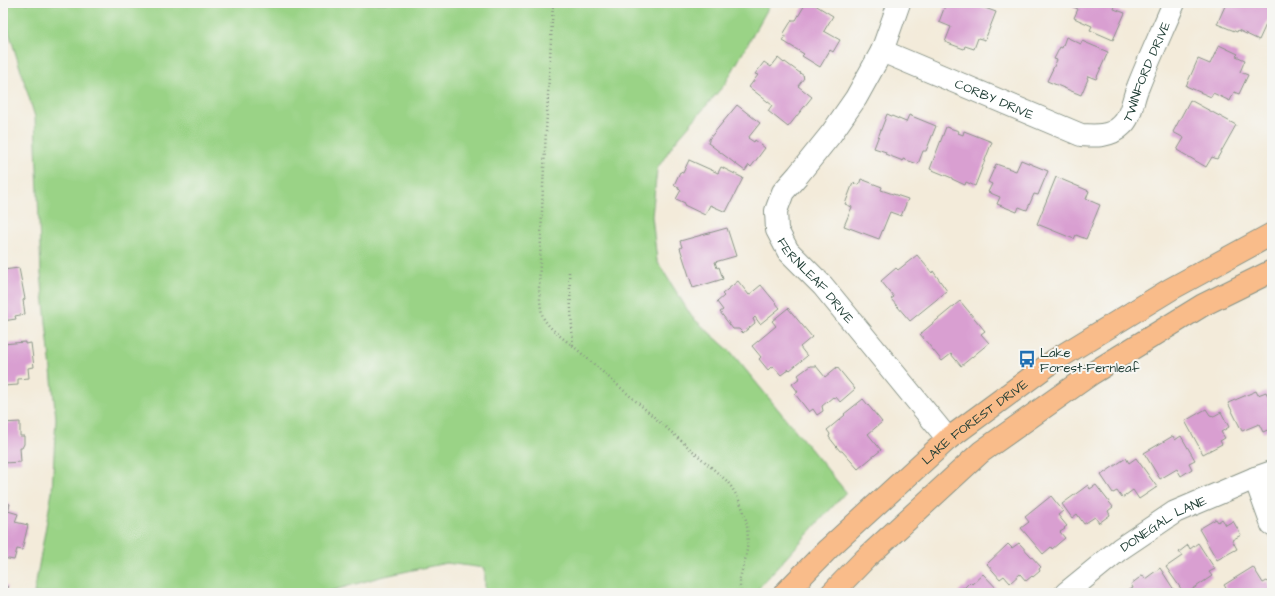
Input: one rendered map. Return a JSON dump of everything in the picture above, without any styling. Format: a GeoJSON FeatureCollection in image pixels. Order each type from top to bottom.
{"type":"FeatureCollection","features":[{"type":"Feature","properties":{"kind":"main road","name":"LAKE FOREST DRIVE"},"geometry":{"type":"LineString","coordinates":[[785,593],[834,544],[948,439],[1054,360],[1171,289],[1272,234]]}},
{"type":"Feature","properties":{"kind":"main road"},"geometry":{"type":"LineString","coordinates":[[832,593],[865,559],[981,452],[1091,374],[1203,305],[1272,271]]}},
{"type":"Feature","properties":{"kind":"street","name":"FERNLEAF DRIVE"},"geometry":{"type":"LineString","coordinates":[[899,3],[882,51],[856,98],[831,134],[783,192],[776,211],[777,230],[788,251],[823,286],[948,439]]}},
{"type":"Feature","properties":{"kind":"street","name":"TWINFORD DRIVE"},"geometry":{"type":"LineString","coordinates":[[1110,134],[1122,126],[1128,116],[1137,89],[1174,3]]}},
{"type":"Feature","properties":{"kind":"street","name":"CORBY DRIVE"},"geometry":{"type":"LineString","coordinates":[[882,51],[1081,135],[1096,136],[1110,134]]}},
{"type":"Feature","properties":{"kind":"street"},"geometry":{"type":"LineString","coordinates":[[1263,475],[1272,525]]}},
{"type":"Feature","properties":{"kind":"street","name":"DONEGAL LANE"},"geometry":{"type":"LineString","coordinates":[[1073,591],[1120,549],[1175,512],[1263,475]]}},
{"type":"Feature","properties":{"kind":"path"},"geometry":{"type":"LineString","coordinates":[[553,3],[542,186],[540,288],[544,317],[557,334],[573,346],[727,481],[736,493],[743,507],[748,532],[746,556],[740,579],[740,593]]}},
{"type":"Feature","properties":{"kind":"path"},"geometry":{"type":"LineString","coordinates":[[569,272],[573,346]]}},
{"type":"Feature","properties":{"kind":"green space"},"geometry":{"type":"Polygon","coordinates":[[[8,3],[606,3],[607,5],[611,3],[771,3],[725,84],[674,143],[657,169],[652,216],[657,261],[692,317],[731,352],[846,492],[754,593],[485,593],[485,568],[446,563],[380,577],[324,593],[34,593],[52,492],[56,418],[41,274],[35,117],[5,19],[8,3]]]}},
{"type":"Feature","properties":{"kind":"building"},"geometry":{"type":"Polygon","coordinates":[[[806,3],[812,3],[833,16],[824,31],[840,40],[833,52],[830,50],[820,67],[802,56],[804,54],[783,41],[785,37],[784,33],[792,20],[796,20],[806,3]]]}},
{"type":"Feature","properties":{"kind":"building"},"geometry":{"type":"Polygon","coordinates":[[[946,3],[974,3],[996,12],[985,40],[978,38],[974,49],[965,46],[964,49],[945,42],[951,27],[939,22],[946,3]]]}},
{"type":"Feature","properties":{"kind":"building"},"geometry":{"type":"Polygon","coordinates":[[[1074,3],[1116,3],[1114,9],[1125,13],[1113,40],[1090,30],[1092,26],[1074,18],[1078,9],[1073,7],[1074,3]]]}},
{"type":"Feature","properties":{"kind":"building"},"geometry":{"type":"Polygon","coordinates":[[[1224,3],[1272,3],[1272,18],[1269,18],[1259,40],[1238,30],[1237,32],[1217,24],[1225,6],[1223,5],[1224,3]]]}},
{"type":"Feature","properties":{"kind":"building"},"geometry":{"type":"Polygon","coordinates":[[[1066,37],[1081,44],[1082,41],[1108,52],[1096,79],[1088,76],[1081,95],[1047,81],[1057,60],[1054,59],[1060,47],[1062,48],[1066,37]]]}},
{"type":"Feature","properties":{"kind":"building"},"geometry":{"type":"Polygon","coordinates":[[[1219,45],[1238,54],[1236,56],[1245,60],[1240,72],[1248,75],[1239,94],[1234,92],[1230,101],[1213,93],[1211,97],[1186,86],[1198,59],[1210,64],[1219,45]]]}},
{"type":"Feature","properties":{"kind":"building"},"geometry":{"type":"Polygon","coordinates":[[[778,58],[804,76],[798,86],[812,97],[788,127],[768,111],[772,105],[749,87],[758,75],[755,74],[764,62],[771,67],[778,58]]]}},
{"type":"Feature","properties":{"kind":"building"},"geometry":{"type":"Polygon","coordinates":[[[1190,100],[1236,125],[1217,159],[1212,157],[1206,167],[1177,150],[1184,138],[1173,132],[1190,100]]]}},
{"type":"Feature","properties":{"kind":"building"},"geometry":{"type":"Polygon","coordinates":[[[737,105],[760,123],[748,138],[754,142],[755,140],[765,148],[751,167],[749,165],[745,171],[708,143],[709,139],[737,105]]]}},
{"type":"Feature","properties":{"kind":"building"},"geometry":{"type":"Polygon","coordinates":[[[887,114],[906,122],[909,115],[936,126],[926,151],[923,151],[918,164],[903,159],[903,161],[885,154],[886,152],[874,148],[887,114]]]}},
{"type":"Feature","properties":{"kind":"building"},"geometry":{"type":"Polygon","coordinates":[[[946,127],[959,131],[958,133],[963,135],[964,131],[992,142],[975,186],[966,182],[965,185],[930,169],[946,127]]]}},
{"type":"Feature","properties":{"kind":"building"},"geometry":{"type":"Polygon","coordinates":[[[689,160],[718,173],[721,167],[743,178],[726,212],[710,205],[705,215],[684,205],[685,203],[676,199],[681,190],[678,189],[679,187],[674,185],[680,172],[683,173],[689,160]]]}},
{"type":"Feature","properties":{"kind":"building"},"geometry":{"type":"Polygon","coordinates":[[[1021,160],[1048,171],[1038,195],[1034,194],[1027,210],[1019,207],[1017,212],[997,204],[1000,197],[988,192],[992,184],[988,182],[996,164],[1016,171],[1021,160]]]}},
{"type":"Feature","properties":{"kind":"building"},"geometry":{"type":"Polygon","coordinates":[[[1056,177],[1089,191],[1086,199],[1100,205],[1086,239],[1076,235],[1074,239],[1037,224],[1056,177]]]}},
{"type":"Feature","properties":{"kind":"building"},"geometry":{"type":"Polygon","coordinates":[[[861,179],[882,187],[881,190],[908,199],[901,216],[890,212],[879,239],[844,226],[852,207],[845,204],[853,183],[859,185],[861,179]]]}},
{"type":"Feature","properties":{"kind":"building"},"geometry":{"type":"Polygon","coordinates":[[[727,228],[736,256],[715,262],[717,268],[719,267],[723,279],[693,288],[680,248],[682,247],[680,241],[727,228]]]}},
{"type":"Feature","properties":{"kind":"building"},"geometry":{"type":"Polygon","coordinates":[[[917,255],[932,273],[933,271],[947,291],[910,321],[891,299],[894,297],[881,281],[896,268],[898,270],[917,255]]]}},
{"type":"Feature","properties":{"kind":"building"},"geometry":{"type":"Polygon","coordinates":[[[19,268],[25,299],[23,300],[25,314],[15,316],[16,319],[3,321],[3,270],[19,268]]]}},
{"type":"Feature","properties":{"kind":"building"},"geometry":{"type":"Polygon","coordinates":[[[738,281],[749,295],[761,285],[780,308],[760,324],[755,317],[753,319],[755,323],[743,333],[739,329],[733,329],[720,312],[723,310],[717,302],[724,296],[722,294],[738,281]]]}},
{"type":"Feature","properties":{"kind":"building"},"geometry":{"type":"Polygon","coordinates":[[[960,301],[985,331],[981,334],[989,343],[961,366],[951,354],[942,361],[920,334],[960,301]]]}},
{"type":"Feature","properties":{"kind":"building"},"geometry":{"type":"Polygon","coordinates":[[[788,308],[812,337],[800,347],[807,356],[790,370],[789,369],[781,375],[774,367],[771,367],[768,370],[759,359],[761,357],[752,346],[776,326],[772,321],[788,308]]]}},
{"type":"Feature","properties":{"kind":"building"},"geometry":{"type":"Polygon","coordinates":[[[25,342],[25,344],[31,343],[34,367],[28,368],[29,378],[18,379],[18,385],[3,386],[3,344],[25,342]]]}},
{"type":"Feature","properties":{"kind":"building"},"geometry":{"type":"Polygon","coordinates":[[[810,366],[816,366],[825,377],[837,367],[855,389],[840,402],[836,397],[833,397],[822,406],[823,411],[817,415],[813,409],[809,412],[795,394],[798,392],[792,384],[800,378],[798,375],[810,366]]]}},
{"type":"Feature","properties":{"kind":"building"},"geometry":{"type":"Polygon","coordinates":[[[1256,391],[1258,395],[1266,392],[1272,405],[1272,428],[1263,432],[1259,424],[1242,431],[1228,403],[1256,391]]]}},
{"type":"Feature","properties":{"kind":"building"},"geometry":{"type":"Polygon","coordinates":[[[863,399],[882,422],[868,434],[881,450],[858,469],[842,451],[840,451],[829,437],[830,434],[827,430],[863,399]]]}},
{"type":"Feature","properties":{"kind":"building"},"geometry":{"type":"Polygon","coordinates":[[[1206,409],[1210,415],[1214,416],[1221,412],[1229,427],[1221,432],[1225,438],[1220,441],[1222,444],[1203,454],[1185,421],[1206,409]]]}},
{"type":"Feature","properties":{"kind":"building"},"geometry":{"type":"Polygon","coordinates":[[[20,422],[20,436],[24,436],[24,444],[22,448],[20,448],[21,462],[3,463],[3,423],[20,422]]]}},
{"type":"Feature","properties":{"kind":"building"},"geometry":{"type":"Polygon","coordinates":[[[1173,436],[1175,440],[1181,436],[1195,460],[1189,463],[1192,469],[1181,476],[1177,469],[1160,479],[1144,453],[1173,436]]]}},
{"type":"Feature","properties":{"kind":"building"},"geometry":{"type":"Polygon","coordinates":[[[1126,458],[1129,463],[1136,458],[1157,487],[1139,499],[1133,490],[1122,498],[1117,491],[1113,493],[1101,475],[1126,458]]]}},
{"type":"Feature","properties":{"kind":"building"},"geometry":{"type":"Polygon","coordinates":[[[1088,485],[1090,489],[1096,485],[1113,507],[1108,511],[1110,515],[1099,523],[1095,517],[1084,524],[1077,514],[1072,518],[1062,504],[1088,485]]]}},
{"type":"Feature","properties":{"kind":"building"},"geometry":{"type":"Polygon","coordinates":[[[1051,496],[1063,511],[1058,515],[1067,526],[1060,532],[1065,538],[1052,549],[1051,547],[1043,554],[1021,528],[1029,522],[1025,517],[1051,496]]]}},
{"type":"Feature","properties":{"kind":"building"},"geometry":{"type":"Polygon","coordinates":[[[3,502],[10,504],[8,511],[18,514],[15,522],[28,525],[22,550],[17,549],[14,560],[3,558],[3,502]]]}},
{"type":"Feature","properties":{"kind":"building"},"geometry":{"type":"Polygon","coordinates":[[[1216,519],[1218,522],[1222,519],[1226,525],[1233,521],[1241,535],[1232,540],[1237,549],[1217,560],[1199,529],[1216,519]]]}},
{"type":"Feature","properties":{"kind":"building"},"geometry":{"type":"Polygon","coordinates":[[[1019,543],[1041,567],[1039,569],[1040,571],[1026,581],[1020,574],[1010,583],[1004,576],[1000,579],[987,564],[1008,544],[1012,548],[1019,543]]]}},
{"type":"Feature","properties":{"kind":"building"},"geometry":{"type":"Polygon","coordinates":[[[1198,543],[1215,569],[1209,572],[1212,576],[1187,593],[1184,593],[1166,567],[1182,556],[1179,552],[1188,545],[1190,549],[1198,543]]]}},
{"type":"Feature","properties":{"kind":"building"},"geometry":{"type":"Polygon","coordinates":[[[1253,567],[1263,583],[1267,581],[1272,589],[1272,593],[1229,593],[1224,585],[1253,567]]]}},
{"type":"Feature","properties":{"kind":"building"},"geometry":{"type":"Polygon","coordinates":[[[1160,568],[1176,593],[1129,593],[1128,591],[1133,588],[1131,584],[1143,575],[1145,579],[1160,568]]]}},
{"type":"Feature","properties":{"kind":"building"},"geometry":{"type":"Polygon","coordinates":[[[983,574],[1001,593],[958,592],[970,582],[972,584],[983,574]]]}},
{"type":"Feature","properties":{"kind":"building"},"geometry":{"type":"Polygon","coordinates":[[[3,584],[8,587],[4,593],[3,593],[3,584]]]}},
{"type":"Feature","properties":{"kind":"place","name":"Lake Forest-Fernleaf"},"geometry":{"type":"Point","coordinates":[1027,359]}}]}
